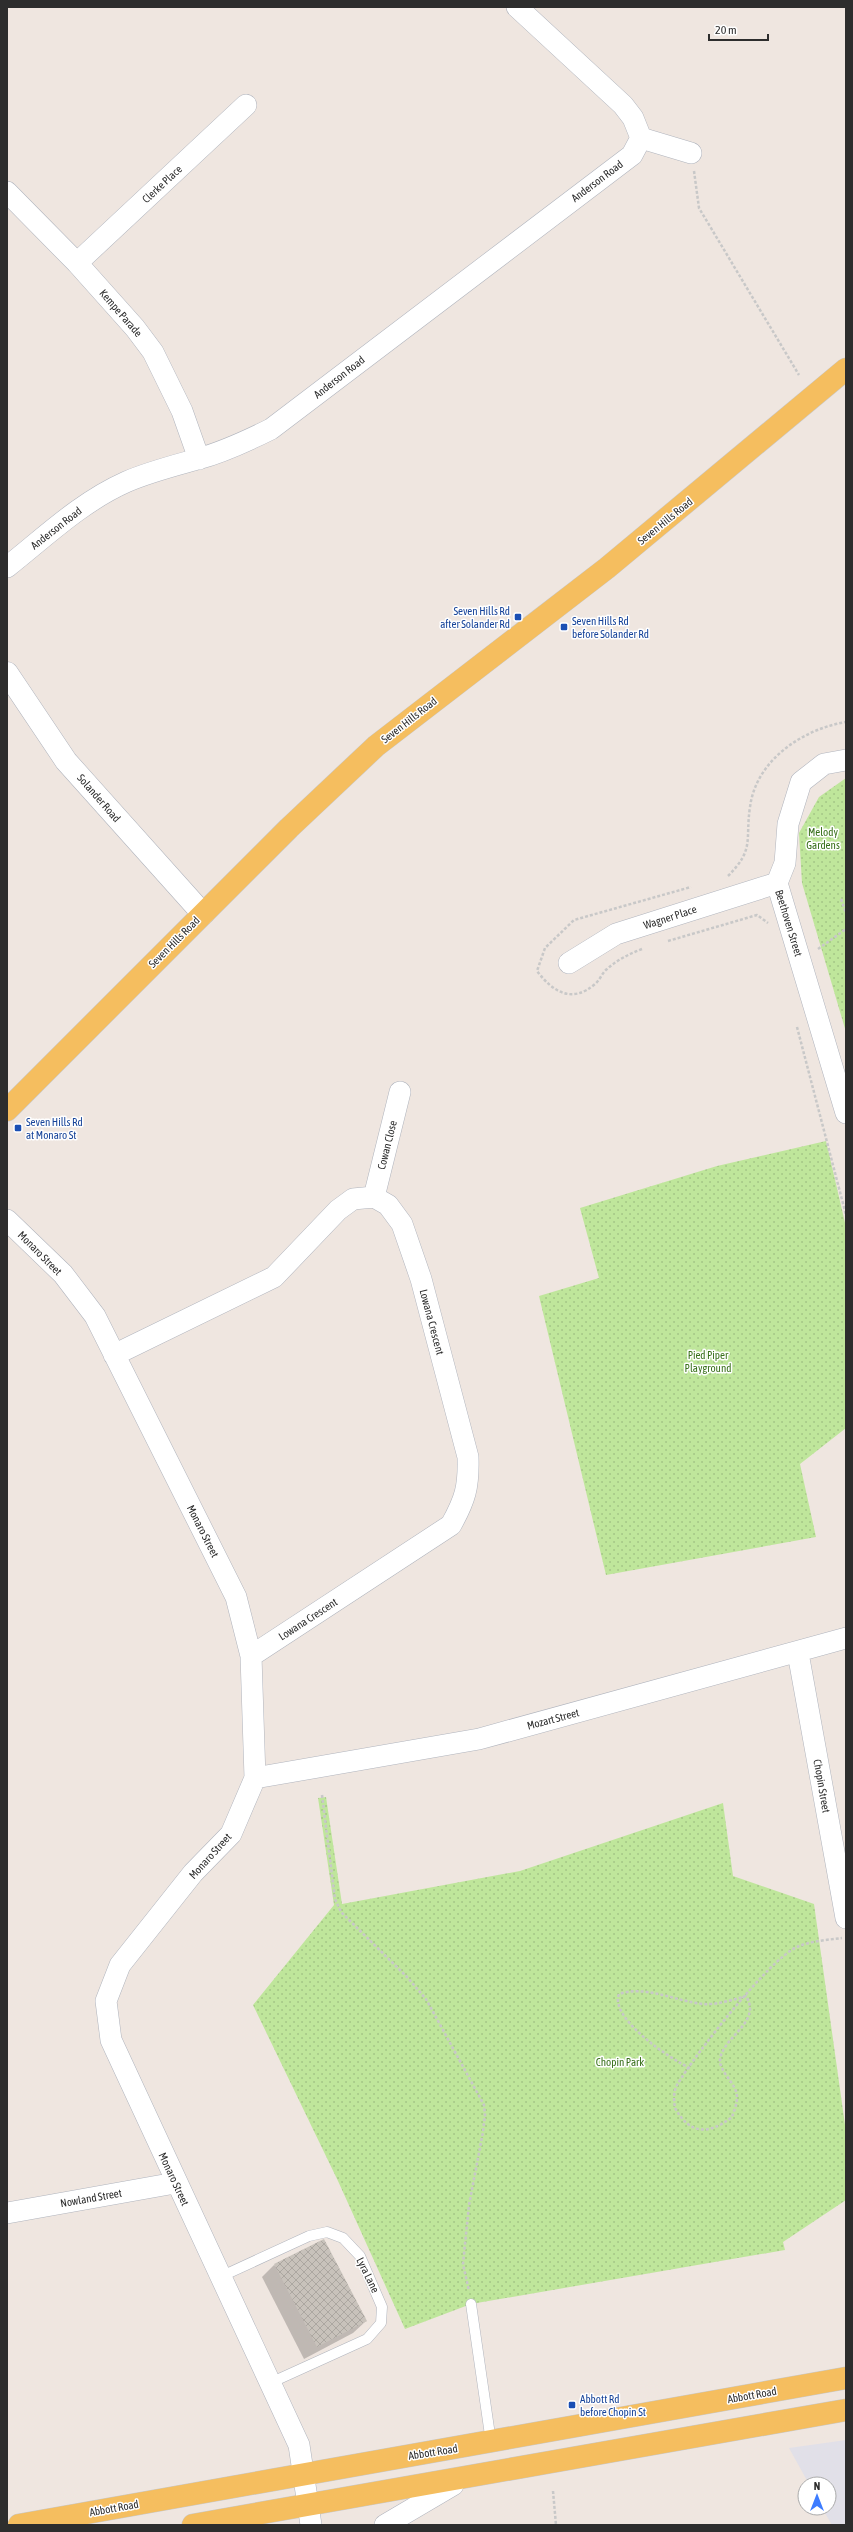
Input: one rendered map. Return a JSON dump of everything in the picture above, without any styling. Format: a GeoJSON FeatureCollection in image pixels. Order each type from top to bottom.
{"type":"FeatureCollection","features":[{"type":"Feature","properties":{"kind":"main road","name":"Seven Hills Road"},"geometry":{"type":"LineString","coordinates":[[7,1110],[203,914],[376,746],[607,568],[846,369]]}},
{"type":"Feature","properties":{"kind":"main road","name":"Abbott Road"},"geometry":{"type":"LineString","coordinates":[[19,2525],[846,2378]]}},
{"type":"Feature","properties":{"kind":"main road"},"geometry":{"type":"LineString","coordinates":[[207,2524],[309,2503],[846,2410]]}},
{"type":"Feature","properties":{"kind":"street"},"geometry":{"type":"LineString","coordinates":[[517,7],[623,105],[633,118],[641,138],[692,153]]}},
{"type":"Feature","properties":{"kind":"street","name":"Clerke Place"},"geometry":{"type":"LineString","coordinates":[[77,263],[246,105]]}},
{"type":"Feature","properties":{"kind":"street","name":"Anderson Road"},"geometry":{"type":"LineString","coordinates":[[7,567],[93,499],[125,483],[161,468],[199,459],[245,442],[271,428],[296,411],[621,164],[635,150],[641,138]]}},
{"type":"Feature","properties":{"kind":"street","name":"Kempe Parade"},"geometry":{"type":"LineString","coordinates":[[7,192],[77,263],[135,328],[153,352],[182,411],[199,459]]}},
{"type":"Feature","properties":{"kind":"street","name":"Solander Road"},"geometry":{"type":"LineString","coordinates":[[7,673],[66,760],[203,914]]}},
{"type":"Feature","properties":{"kind":"street","name":"Beethoven Street"},"geometry":{"type":"LineString","coordinates":[[846,760],[824,764],[801,782],[788,824],[785,863],[777,883],[846,1112]]}},
{"type":"Feature","properties":{"kind":"street","name":"Wagner Place"},"geometry":{"type":"LineString","coordinates":[[569,964],[616,934],[777,883]]}},
{"type":"Feature","properties":{"kind":"street","name":"Cowan Close"},"geometry":{"type":"LineString","coordinates":[[374,1197],[400,1092]]}},
{"type":"Feature","properties":{"kind":"street"},"geometry":{"type":"LineString","coordinates":[[114,1355],[274,1277],[338,1210],[353,1199],[374,1197]]}},
{"type":"Feature","properties":{"kind":"street","name":"Lowana Crescent"},"geometry":{"type":"LineString","coordinates":[[251,1656],[452,1526],[469,1484],[468,1457],[421,1278],[402,1224],[388,1205],[374,1197]]}},
{"type":"Feature","properties":{"kind":"street","name":"Monaro Street"},"geometry":{"type":"LineString","coordinates":[[7,1220],[63,1274],[95,1316],[236,1598],[251,1656],[255,1778],[231,1834],[193,1873],[120,1965],[106,2002],[110,2040],[175,2183],[299,2445],[305,2473],[311,2525]]}},
{"type":"Feature","properties":{"kind":"street","name":"Mozart Street"},"geometry":{"type":"LineString","coordinates":[[255,1778],[479,1739],[798,1653],[846,1638]]}},
{"type":"Feature","properties":{"kind":"street","name":"Chopin Street"},"geometry":{"type":"LineString","coordinates":[[798,1653],[846,1918]]}},
{"type":"Feature","properties":{"kind":"street","name":"Nowland Street"},"geometry":{"type":"LineString","coordinates":[[7,2213],[175,2183]]}},
{"type":"Feature","properties":{"kind":"street"},"geometry":{"type":"LineString","coordinates":[[385,2525],[453,2485],[454,2479]]}},
{"type":"Feature","properties":{"kind":"lane","name":"Lyra Lane"},"geometry":{"type":"LineString","coordinates":[[220,2277],[309,2236],[327,2232],[343,2238],[360,2256],[382,2307],[381,2323],[367,2339],[270,2383]]}},
{"type":"Feature","properties":{"kind":"lane"},"geometry":{"type":"LineString","coordinates":[[471,2304],[491,2442]]}},
{"type":"Feature","properties":{"kind":"path"},"geometry":{"type":"LineString","coordinates":[[692,153],[699,208],[799,375]]}},
{"type":"Feature","properties":{"kind":"path"},"geometry":{"type":"LineString","coordinates":[[721,879],[727,878],[740,864],[746,853],[749,807],[753,792],[760,776],[771,762],[792,744],[814,730],[846,722]]}},
{"type":"Feature","properties":{"kind":"path"},"geometry":{"type":"LineString","coordinates":[[648,947],[619,959],[605,971],[595,983],[580,993],[564,994],[549,986],[538,971],[544,948],[574,920],[694,886]]}},
{"type":"Feature","properties":{"kind":"path"},"geometry":{"type":"LineString","coordinates":[[841,899],[846,913]]}},
{"type":"Feature","properties":{"kind":"path"},"geometry":{"type":"LineString","coordinates":[[663,942],[757,915],[772,927]]}},
{"type":"Feature","properties":{"kind":"path"},"geometry":{"type":"LineString","coordinates":[[799,957],[814,951],[846,930]]}},
{"type":"Feature","properties":{"kind":"path"},"geometry":{"type":"LineString","coordinates":[[796,1025],[846,1215]]}},
{"type":"Feature","properties":{"kind":"path"},"geometry":{"type":"LineString","coordinates":[[322,1795],[335,1899],[341,1912],[407,1977],[426,1999],[484,2105],[485,2121],[469,2205],[464,2264],[471,2304]]}},
{"type":"Feature","properties":{"kind":"path"},"geometry":{"type":"LineString","coordinates":[[746,1996],[751,2005],[751,2013],[725,2047],[720,2057],[721,2065],[733,2083],[738,2095],[732,2118],[720,2127],[710,2129],[692,2128],[682,2120],[675,2108],[677,2086],[746,1996],[773,1964],[796,1947],[846,1937]]}},
{"type":"Feature","properties":{"kind":"path"},"geometry":{"type":"LineString","coordinates":[[690,2068],[671,2058],[632,2025],[619,2010],[616,2000],[619,1994],[629,1991],[658,1994],[705,2004],[746,1996]]}},
{"type":"Feature","properties":{"kind":"path"},"geometry":{"type":"LineString","coordinates":[[553,2491],[556,2525]]}},
{"type":"Feature","properties":{"kind":"shaded area"},"geometry":{"type":"Polygon","coordinates":[[[846,2440],[846,2525],[832,2525],[827,2516],[837,2516],[837,2476],[805,2476],[789,2448],[846,2440]]]}},
{"type":"Feature","properties":{"kind":"green space","name":"Melody Gardens"},"geometry":{"type":"Polygon","coordinates":[[[846,778],[846,1032],[802,883],[799,833],[819,797],[846,778]]]}},
{"type":"Feature","properties":{"kind":"green space","name":"Pied Piper Playground"},"geometry":{"type":"Polygon","coordinates":[[[826,1141],[846,1227],[846,1428],[800,1464],[816,1537],[606,1575],[539,1296],[599,1278],[580,1208],[717,1166],[826,1141]]]}},
{"type":"Feature","properties":{"kind":"green space","name":"Chopin Park"},"geometry":{"type":"Polygon","coordinates":[[[326,1797],[342,1904],[520,1871],[723,1803],[733,1876],[814,1904],[846,2132],[846,2200],[783,2242],[785,2250],[471,2304],[405,2329],[338,2181],[253,2005],[334,1905],[318,1798],[326,1797]]]}},
{"type":"Feature","properties":{"kind":"building"},"geometry":{"type":"Polygon","coordinates":[[[324,2239],[367,2321],[317,2347],[274,2264],[324,2239]]]}},
{"type":"Feature","properties":{"kind":"place","name":"Seven Hills Rd after Solander Rd"},"geometry":{"type":"Point","coordinates":[518,617]}},
{"type":"Feature","properties":{"kind":"place","name":"Seven Hills Rd before Solander Rd"},"geometry":{"type":"Point","coordinates":[564,627]}},
{"type":"Feature","properties":{"kind":"place","name":"Seven Hills Rd at Monaro St"},"geometry":{"type":"Point","coordinates":[18,1128]}},
{"type":"Feature","properties":{"kind":"place","name":"Abbott Rd before Chopin St"},"geometry":{"type":"Point","coordinates":[572,2405]}}]}
